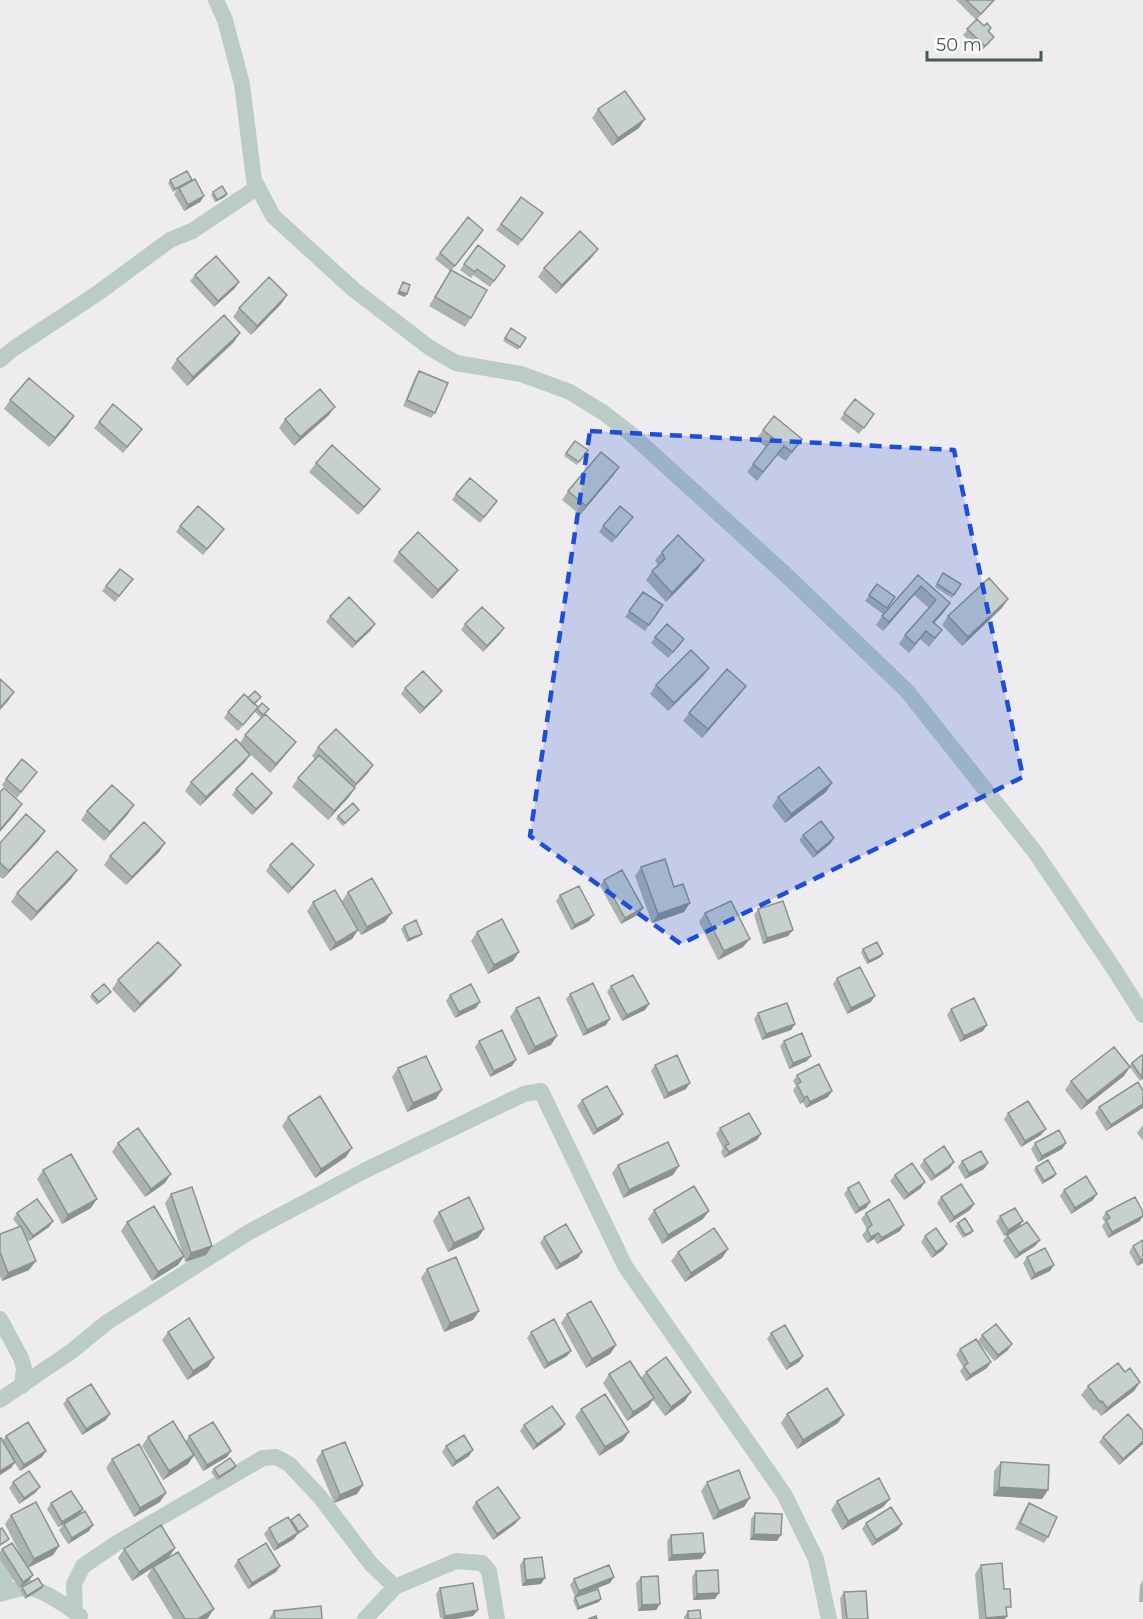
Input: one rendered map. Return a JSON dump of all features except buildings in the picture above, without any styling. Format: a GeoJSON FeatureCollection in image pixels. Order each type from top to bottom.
{"type":"FeatureCollection","features":[{"type":"Feature","properties":{"kind":"street"},"geometry":{"type":"LineString","coordinates":[[216,0],[225,20],[242,84],[255,180],[273,216],[353,289],[430,348],[456,363],[521,374],[570,392],[604,412],[785,574],[907,691],[1035,852],[1143,1015]]}},
{"type":"Feature","properties":{"kind":"street"},"geometry":{"type":"LineString","coordinates":[[0,360],[13,349],[99,293],[170,240],[192,231],[258,187]]}},
{"type":"Feature","properties":{"kind":"street"},"geometry":{"type":"LineString","coordinates":[[0,1400],[72,1351],[105,1323],[249,1232],[366,1170],[524,1094],[541,1091],[625,1266],[784,1494],[816,1559],[830,1619]]}},
{"type":"Feature","properties":{"kind":"street"},"geometry":{"type":"LineString","coordinates":[[0,1319],[21,1358],[24,1368],[22,1386]]}},
{"type":"Feature","properties":{"kind":"street"},"geometry":{"type":"LineString","coordinates":[[79,1615],[74,1584],[83,1566],[117,1543],[263,1458],[276,1457],[289,1464],[320,1497],[371,1564],[395,1587]]}},
{"type":"Feature","properties":{"kind":"street"},"geometry":{"type":"LineString","coordinates":[[366,1619],[395,1587],[456,1561],[482,1563],[489,1571],[497,1619]]}},
{"type":"Feature","properties":{"kind":"street"},"geometry":{"type":"LineString","coordinates":[[0,1562],[5,1574],[2,1593],[31,1588],[79,1615]]}},
{"type":"Feature","properties":{"kind":"highlighted area"},"geometry":{"type":"Polygon","coordinates":[[[590,431],[954,450],[1023,777],[681,944],[530,836],[590,431]]]}}]}
